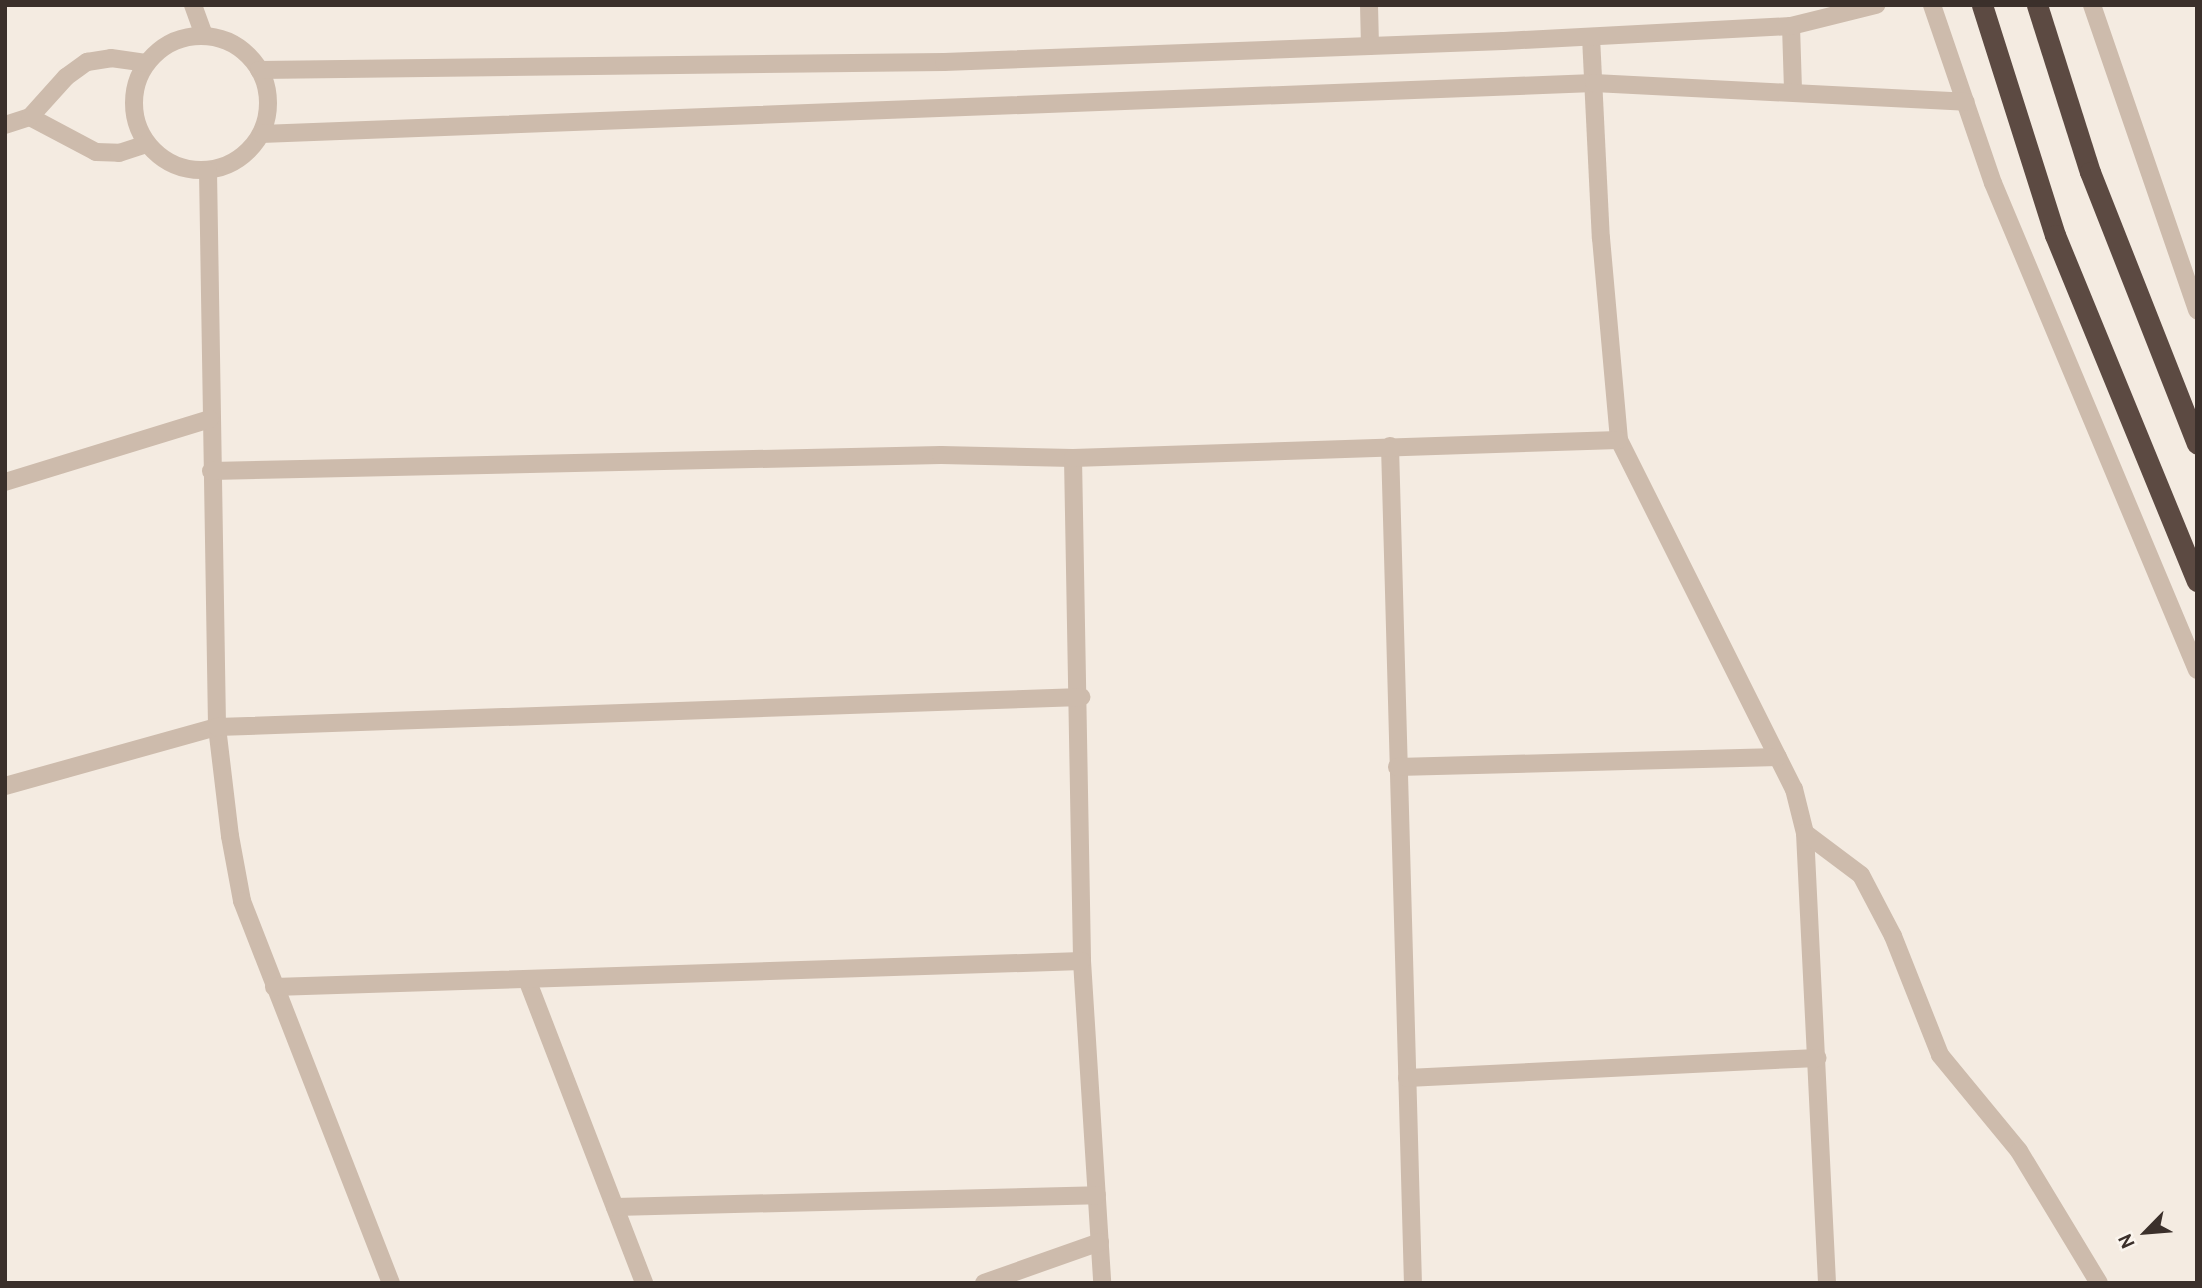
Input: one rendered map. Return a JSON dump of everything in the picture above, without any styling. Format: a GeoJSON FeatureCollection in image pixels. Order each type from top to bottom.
{"type":"FeatureCollection","features":[{"type":"Feature","properties":{"kind":"highway"},"geometry":{"type":"LineString","coordinates":[[1982,5],[2055,235],[2197,581]]}},
{"type":"Feature","properties":{"kind":"highway"},"geometry":{"type":"LineString","coordinates":[[2037,5],[2090,173],[2197,444]]}},
{"type":"Feature","properties":{"kind":"street"},"geometry":{"type":"LineString","coordinates":[[193,5],[204,35]]}},
{"type":"Feature","properties":{"kind":"street"},"geometry":{"type":"LineString","coordinates":[[1369,5],[1370,46]]}},
{"type":"Feature","properties":{"kind":"street"},"geometry":{"type":"LineString","coordinates":[[260,70],[944,62],[1370,46],[1791,26],[1876,5]]}},
{"type":"Feature","properties":{"kind":"street"},"geometry":{"type":"LineString","coordinates":[[1932,5],[1993,183],[2197,670]]}},
{"type":"Feature","properties":{"kind":"street"},"geometry":{"type":"LineString","coordinates":[[2092,5],[2197,310]]}},
{"type":"Feature","properties":{"kind":"street"},"geometry":{"type":"LineString","coordinates":[[1791,26],[1793,90]]}},
{"type":"Feature","properties":{"kind":"street"},"geometry":{"type":"LineString","coordinates":[[204,35],[226,40],[260,70],[268,113],[261,134],[239,159],[208,171],[186,169],[165,161],[147,144],[137,127],[133,105],[136,82],[146,63],[162,47],[183,37],[204,35]]}},
{"type":"Feature","properties":{"kind":"street"},"geometry":{"type":"LineString","coordinates":[[1591,37],[1601,237],[1619,440],[1794,789],[1805,833],[1827,1283]]}},
{"type":"Feature","properties":{"kind":"street"},"geometry":{"type":"LineString","coordinates":[[5,125],[30,117],[66,77],[86,62],[111,58],[146,63]]}},
{"type":"Feature","properties":{"kind":"street"},"geometry":{"type":"LineString","coordinates":[[261,134],[1594,83],[1793,90],[1966,102]]}},
{"type":"Feature","properties":{"kind":"street"},"geometry":{"type":"LineString","coordinates":[[30,117],[96,152],[119,153],[147,144]]}},
{"type":"Feature","properties":{"kind":"street"},"geometry":{"type":"LineString","coordinates":[[208,171],[217,727],[242,901],[391,1283]]}},
{"type":"Feature","properties":{"kind":"street"},"geometry":{"type":"LineString","coordinates":[[5,482],[211,419]]}},
{"type":"Feature","properties":{"kind":"street"},"geometry":{"type":"LineString","coordinates":[[211,471],[927,456],[1073,458],[1619,440]]}},
{"type":"Feature","properties":{"kind":"street"},"geometry":{"type":"LineString","coordinates":[[1390,446],[1413,1283]]}},
{"type":"Feature","properties":{"kind":"street"},"geometry":{"type":"LineString","coordinates":[[1073,458],[1081,697],[1082,961],[1102,1283]]}},
{"type":"Feature","properties":{"kind":"street"},"geometry":{"type":"LineString","coordinates":[[5,786],[217,727],[1081,697]]}},
{"type":"Feature","properties":{"kind":"street"},"geometry":{"type":"LineString","coordinates":[[1397,766],[1778,757]]}},
{"type":"Feature","properties":{"kind":"street"},"geometry":{"type":"LineString","coordinates":[[1805,833],[1861,875],[1893,936],[1940,1055],[2019,1151],[2099,1283]]}},
{"type":"Feature","properties":{"kind":"street"},"geometry":{"type":"LineString","coordinates":[[274,987],[528,982],[1082,961]]}},
{"type":"Feature","properties":{"kind":"street"},"geometry":{"type":"LineString","coordinates":[[528,982],[644,1283]]}},
{"type":"Feature","properties":{"kind":"street"},"geometry":{"type":"LineString","coordinates":[[1407,1078],[1818,1058]]}},
{"type":"Feature","properties":{"kind":"street"},"geometry":{"type":"LineString","coordinates":[[615,1207],[1097,1195]]}},
{"type":"Feature","properties":{"kind":"street"},"geometry":{"type":"LineString","coordinates":[[984,1283],[1100,1242]]}}]}
